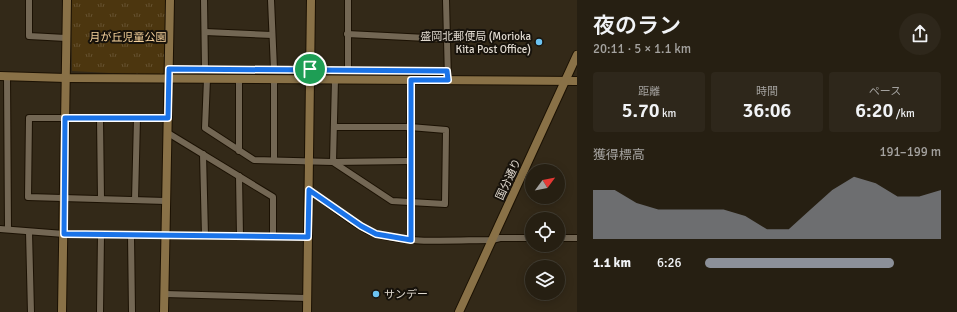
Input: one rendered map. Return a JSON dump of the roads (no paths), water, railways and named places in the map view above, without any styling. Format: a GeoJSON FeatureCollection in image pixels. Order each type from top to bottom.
{"type":"FeatureCollection","features":[{"type":"Feature","properties":{"kind":"street"},"geometry":{"type":"LineString","coordinates":[[29,0],[29,36],[66,38]]}},
{"type":"Feature","properties":{"kind":"street"},"geometry":{"type":"LineString","coordinates":[[62,312],[67,0]]}},
{"type":"Feature","properties":{"kind":"street"},"geometry":{"type":"LineString","coordinates":[[164,312],[170,0]]}},
{"type":"Feature","properties":{"kind":"street"},"geometry":{"type":"LineString","coordinates":[[204,0],[205,68]]}},
{"type":"Feature","properties":{"kind":"street"},"geometry":{"type":"LineString","coordinates":[[271,0],[274,69]]}},
{"type":"Feature","properties":{"kind":"street"},"geometry":{"type":"LineString","coordinates":[[307,312],[311,0]]}},
{"type":"Feature","properties":{"kind":"street"},"geometry":{"type":"LineString","coordinates":[[348,0],[348,70]]}},
{"type":"Feature","properties":{"kind":"street"},"geometry":{"type":"LineString","coordinates":[[446,0],[448,80]]}},
{"type":"Feature","properties":{"kind":"street"},"geometry":{"type":"LineString","coordinates":[[205,32],[272,35]]}},
{"type":"Feature","properties":{"kind":"street"},"geometry":{"type":"LineString","coordinates":[[347,34],[447,38]]}},
{"type":"Feature","properties":{"kind":"street","name":"国分通り"},"geometry":{"type":"LineString","coordinates":[[459,312],[577,55]]}},
{"type":"Feature","properties":{"kind":"street"},"geometry":{"type":"LineString","coordinates":[[169,69],[205,68],[447,71]]}},
{"type":"Feature","properties":{"kind":"street"},"geometry":{"type":"LineString","coordinates":[[8,229],[4,76],[66,78],[577,81]]}},
{"type":"Feature","properties":{"kind":"street"},"geometry":{"type":"LineString","coordinates":[[207,79],[205,128],[254,160],[333,162],[410,161]]}},
{"type":"Feature","properties":{"kind":"street"},"geometry":{"type":"LineString","coordinates":[[239,79],[239,151]]}},
{"type":"Feature","properties":{"kind":"street"},"geometry":{"type":"LineString","coordinates":[[274,79],[274,160]]}},
{"type":"Feature","properties":{"kind":"street"},"geometry":{"type":"LineString","coordinates":[[333,162],[335,80]]}},
{"type":"Feature","properties":{"kind":"street"},"geometry":{"type":"LineString","coordinates":[[411,80],[411,240]]}},
{"type":"Feature","properties":{"kind":"street"},"geometry":{"type":"LineString","coordinates":[[166,201],[28,197],[29,118],[168,118]]}},
{"type":"Feature","properties":{"kind":"street"},"geometry":{"type":"LineString","coordinates":[[100,118],[101,199]]}},
{"type":"Feature","properties":{"kind":"street"},"geometry":{"type":"LineString","coordinates":[[135,200],[137,118]]}},
{"type":"Feature","properties":{"kind":"street"},"geometry":{"type":"LineString","coordinates":[[333,162],[392,201],[445,204],[446,130],[410,127],[334,127]]}},
{"type":"Feature","properties":{"kind":"street"},"geometry":{"type":"LineString","coordinates":[[168,133],[274,197],[273,236]]}},
{"type":"Feature","properties":{"kind":"street"},"geometry":{"type":"LineString","coordinates":[[203,154],[205,236]]}},
{"type":"Feature","properties":{"kind":"street"},"geometry":{"type":"LineString","coordinates":[[239,176],[240,236]]}},
{"type":"Feature","properties":{"kind":"street"},"geometry":{"type":"LineString","coordinates":[[309,190],[361,226],[376,234],[411,240],[492,240],[500,238],[525,238]]}},
{"type":"Feature","properties":{"kind":"street"},"geometry":{"type":"LineString","coordinates":[[0,230],[8,229],[29,232],[101,235],[308,237]]}},
{"type":"Feature","properties":{"kind":"street"},"geometry":{"type":"LineString","coordinates":[[29,232],[31,312]]}},
{"type":"Feature","properties":{"kind":"street"},"geometry":{"type":"LineString","coordinates":[[100,312],[101,235]]}},
{"type":"Feature","properties":{"kind":"street"},"geometry":{"type":"LineString","coordinates":[[131,235],[132,312]]}},
{"type":"Feature","properties":{"kind":"street"},"geometry":{"type":"LineString","coordinates":[[565,238],[577,238]]}},
{"type":"Feature","properties":{"kind":"street"},"geometry":{"type":"LineString","coordinates":[[164,294],[307,298]]}},
{"type":"Feature","properties":{"kind":"place","name":"盛岡北郵便局 (Morioka Kita Post Office)"},"geometry":{"type":"Point","coordinates":[539,42]}},
{"type":"Feature","properties":{"kind":"place","name":"サンデー"},"geometry":{"type":"Point","coordinates":[376,294]}},
{"type":"Feature","properties":{"kind":"park label","name":"月が丘児童公園"},"geometry":{"type":"Point","coordinates":[128,37]}}]}
